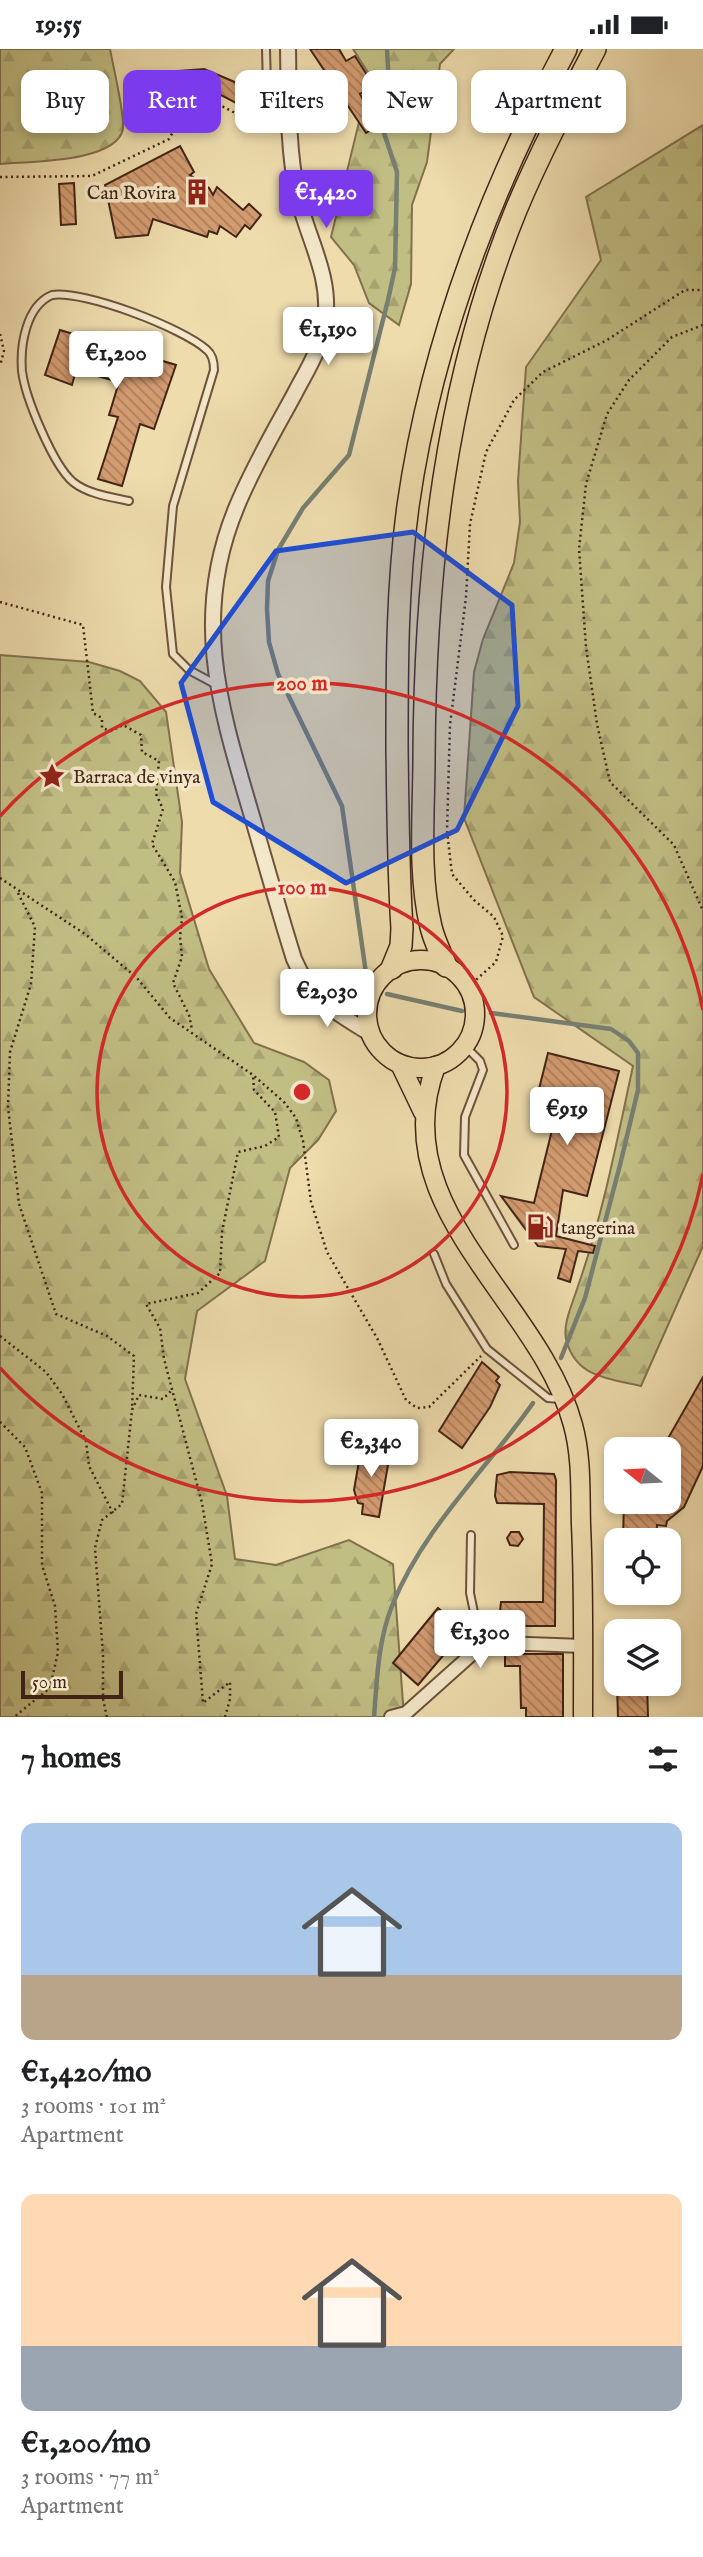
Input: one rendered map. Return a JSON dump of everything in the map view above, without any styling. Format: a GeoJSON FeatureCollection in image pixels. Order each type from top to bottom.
{"type":"FeatureCollection","features":[{"type":"Feature","properties":{"kind":"highway"},"geometry":{"type":"LineString","coordinates":[[392,968],[401,946],[402,928],[396,634],[408,506],[431,391],[481,227],[524,127],[566,49]]}},
{"type":"Feature","properties":{"kind":"highway"},"geometry":{"type":"LineString","coordinates":[[446,966],[431,929],[424,854],[424,652],[437,516],[460,389],[487,293],[515,212],[548,137],[595,49]]}},
{"type":"Feature","properties":{"kind":"main road"},"geometry":{"type":"LineString","coordinates":[[400,1064],[424,1068],[436,1066],[452,1059],[465,1047],[475,1017],[468,987],[446,966],[419,960],[392,968],[372,991],[368,1011],[371,1034],[378,1046],[400,1064],[423,1112],[432,1170],[452,1219],[545,1360],[565,1399],[579,1453],[583,1717]]}},
{"type":"Feature","properties":{"kind":"main road"},"geometry":{"type":"LineString","coordinates":[[423,1112],[436,1066]]}},
{"type":"Feature","properties":{"kind":"street"},"geometry":{"type":"LineString","coordinates":[[288,49],[293,171],[299,203],[324,283],[326,319],[313,359],[236,507],[220,553],[211,608],[215,684],[288,939],[301,974],[322,1004],[371,1034]]}},
{"type":"Feature","properties":{"kind":"street"},"geometry":{"type":"LineString","coordinates":[[313,992],[327,1000],[345,1003],[372,991]]}},
{"type":"Feature","properties":{"kind":"street"},"geometry":{"type":"LineString","coordinates":[[391,1717],[406,1713],[481,1646],[503,1643],[583,1646]]}},
{"type":"Feature","properties":{"kind":"lane"},"geometry":{"type":"LineString","coordinates":[[266,49],[267,70]]}},
{"type":"Feature","properties":{"kind":"lane"},"geometry":{"type":"LineString","coordinates":[[129,501],[88,491],[74,482],[60,466],[30,399],[22,371],[27,325],[35,309],[52,295],[84,296],[119,306],[200,345],[212,356],[214,370],[173,506],[166,587],[173,654],[189,670],[215,684]]}},
{"type":"Feature","properties":{"kind":"lane"},"geometry":{"type":"LineString","coordinates":[[465,1047],[480,1061],[483,1070],[465,1117],[464,1155],[514,1245]]}},
{"type":"Feature","properties":{"kind":"lane"},"geometry":{"type":"LineString","coordinates":[[434,1254],[446,1284],[487,1349],[548,1398],[565,1399]]}},
{"type":"Feature","properties":{"kind":"lane"},"geometry":{"type":"LineString","coordinates":[[471,1535],[470,1593],[481,1646]]}},
{"type":"Feature","properties":{"kind":"path"},"geometry":{"type":"LineString","coordinates":[[0,176],[92,176],[169,139],[173,132],[172,124],[129,101],[130,85],[141,79],[193,91],[235,112]]}},
{"type":"Feature","properties":{"kind":"path"},"geometry":{"type":"LineString","coordinates":[[468,987],[496,962],[502,936],[494,917],[474,900],[452,874],[447,831],[450,725],[466,597],[470,524],[486,452],[514,400],[544,372],[607,340],[685,290],[703,290]]}},
{"type":"Feature","properties":{"kind":"path"},"geometry":{"type":"LineString","coordinates":[[703,325],[671,337],[629,380],[607,414],[586,484],[579,549],[586,647],[597,724],[610,782],[674,845],[703,911]]}},
{"type":"Feature","properties":{"kind":"path"},"geometry":{"type":"LineString","coordinates":[[0,334],[4,351],[0,366]]}},
{"type":"Feature","properties":{"kind":"path"},"geometry":{"type":"LineString","coordinates":[[0,602],[83,625],[93,713],[102,717],[102,728],[111,731],[122,725],[142,735],[142,752],[159,761],[156,794],[163,809],[152,844],[175,882],[183,918],[180,937],[182,957],[173,983],[189,1016],[192,1031]]}},
{"type":"Feature","properties":{"kind":"path"},"geometry":{"type":"LineString","coordinates":[[0,878],[85,934],[137,978],[170,1018],[253,1075],[284,1102],[296,1118],[303,1141],[312,1202],[327,1252],[377,1338],[406,1400],[417,1408],[429,1407],[487,1349]]}},
{"type":"Feature","properties":{"kind":"path"},"geometry":{"type":"LineString","coordinates":[[16,890],[36,927],[31,984],[9,1052],[8,1107],[19,1204],[56,1314],[107,1336],[134,1356],[132,1410],[122,1504],[102,1520],[95,1548],[103,1654],[103,1699],[107,1717]]}},
{"type":"Feature","properties":{"kind":"path"},"geometry":{"type":"LineString","coordinates":[[225,1717],[230,1699],[230,1682],[204,1703],[196,1614],[212,1564],[202,1503],[172,1390],[160,1328],[146,1304],[198,1293],[220,1273],[228,1194],[238,1152],[265,1146],[279,1137],[275,1112],[254,1090],[253,1075]]}},
{"type":"Feature","properties":{"kind":"path"},"geometry":{"type":"LineString","coordinates":[[0,1336],[46,1372],[62,1394],[86,1441],[89,1466],[113,1513]]}},
{"type":"Feature","properties":{"kind":"path"},"geometry":{"type":"LineString","coordinates":[[132,1410],[139,1395],[163,1399],[172,1390]]}},
{"type":"Feature","properties":{"kind":"path"},"geometry":{"type":"LineString","coordinates":[[0,1422],[25,1447],[42,1493],[42,1565],[55,1606],[58,1652],[50,1688],[15,1717]]}},
{"type":"Feature","properties":{"kind":"highlighted area"},"geometry":{"type":"Polygon","coordinates":[[[413,532],[512,605],[518,706],[457,830],[346,883],[213,802],[181,683],[276,551],[413,532]]]}},
{"type":"Feature","properties":{"kind":"green space"},"geometry":{"type":"Polygon","coordinates":[[[0,49],[110,49],[123,122],[123,129],[117,140],[105,148],[70,158],[0,164],[0,49]]]}},
{"type":"Feature","properties":{"kind":"green space"},"geometry":{"type":"Polygon","coordinates":[[[353,49],[454,49],[440,64],[439,70],[366,70],[353,49]]]}},
{"type":"Feature","properties":{"kind":"green space"},"geometry":{"type":"Polygon","coordinates":[[[362,115],[362,133],[431,133],[427,162],[412,205],[411,284],[399,325],[369,303],[354,265],[331,237],[362,115]]]}},
{"type":"Feature","properties":{"kind":"green space"},"geometry":{"type":"Polygon","coordinates":[[[703,125],[703,1246],[641,1386],[607,1379],[587,1370],[572,1355],[565,1329],[602,1205],[633,1066],[534,997],[464,818],[474,672],[483,639],[514,563],[520,522],[518,481],[526,367],[601,260],[586,197],[703,125]]]}},
{"type":"Feature","properties":{"kind":"green space"},"geometry":{"type":"Polygon","coordinates":[[[0,655],[89,662],[120,671],[140,681],[166,712],[182,822],[180,873],[209,969],[254,1043],[304,1062],[329,1080],[336,1111],[318,1140],[290,1168],[265,1261],[197,1311],[185,1379],[227,1496],[235,1559],[276,1565],[349,1540],[393,1564],[404,1717],[0,1717],[0,655]]]}},
{"type":"Feature","properties":{"kind":"building"},"geometry":{"type":"Polygon","coordinates":[[[310,49],[339,49],[346,61],[355,56],[364,70],[360,94],[362,127],[348,106],[348,70],[324,70],[310,49]]]}},
{"type":"Feature","properties":{"kind":"building"},"geometry":{"type":"Polygon","coordinates":[[[221,76],[235,82],[235,102],[221,95],[221,76]]]}},
{"type":"Feature","properties":{"kind":"building","name":"Can Rovira"},"geometry":{"type":"Polygon","coordinates":[[[180,146],[194,172],[190,175],[209,188],[213,195],[217,187],[243,210],[249,204],[261,215],[250,229],[245,225],[236,237],[220,226],[217,234],[209,231],[207,237],[153,219],[148,235],[116,238],[105,185],[180,146]]]}},
{"type":"Feature","properties":{"kind":"building"},"geometry":{"type":"Polygon","coordinates":[[[74,183],[76,224],[61,225],[59,184],[74,183]]]}},
{"type":"Feature","properties":{"kind":"building"},"geometry":{"type":"Polygon","coordinates":[[[60,330],[176,365],[154,429],[140,424],[122,486],[98,479],[118,417],[109,415],[119,382],[76,370],[72,385],[45,375],[60,330]]]}},
{"type":"Feature","properties":{"kind":"building"},"geometry":{"type":"Polygon","coordinates":[[[548,1053],[619,1071],[587,1196],[563,1190],[556,1236],[595,1246],[593,1253],[578,1251],[570,1282],[558,1278],[566,1249],[538,1246],[501,1196],[534,1203],[554,1122],[532,1117],[548,1053]]]}},
{"type":"Feature","properties":{"kind":"building"},"geometry":{"type":"Polygon","coordinates":[[[482,1362],[499,1377],[496,1381],[500,1385],[490,1407],[462,1448],[439,1431],[482,1362]]]}},
{"type":"Feature","properties":{"kind":"building"},"geometry":{"type":"Polygon","coordinates":[[[703,1377],[703,1466],[681,1509],[681,1437],[669,1437],[703,1377]]]}},
{"type":"Feature","properties":{"kind":"building"},"geometry":{"type":"Polygon","coordinates":[[[362,1444],[381,1447],[380,1451],[390,1453],[379,1517],[362,1514],[363,1504],[358,1503],[354,1490],[362,1444]]]}},
{"type":"Feature","properties":{"kind":"building"},"geometry":{"type":"Polygon","coordinates":[[[510,1472],[554,1474],[556,1480],[555,1626],[502,1626],[499,1621],[501,1602],[543,1602],[544,1504],[497,1503],[497,1475],[510,1472]]]}},
{"type":"Feature","properties":{"kind":"building"},"geometry":{"type":"Polygon","coordinates":[[[624,1514],[676,1514],[667,1521],[666,1526],[623,1528],[624,1514]]]}},
{"type":"Feature","properties":{"kind":"building"},"geometry":{"type":"Polygon","coordinates":[[[511,1532],[519,1532],[523,1539],[518,1546],[510,1545],[507,1538],[511,1532]]]}},
{"type":"Feature","properties":{"kind":"building"},"geometry":{"type":"Polygon","coordinates":[[[438,1608],[465,1630],[418,1685],[393,1663],[438,1608]]]}},
{"type":"Feature","properties":{"kind":"building"},"geometry":{"type":"Polygon","coordinates":[[[505,1654],[563,1654],[563,1717],[526,1717],[526,1708],[521,1708],[520,1666],[505,1666],[505,1654]]]}},
{"type":"Feature","properties":{"kind":"building"},"geometry":{"type":"Polygon","coordinates":[[[617,1696],[647,1696],[648,1717],[618,1717],[617,1696]]]}},
{"type":"Feature","properties":{"kind":"waterway"},"geometry":{"type":"LineString","coordinates":[[366,973],[342,806],[278,674],[269,642],[267,609],[268,581],[278,550],[303,508],[349,455],[395,268],[397,172],[384,133],[390,102],[387,49]]}},
{"type":"Feature","properties":{"kind":"waterway"},"geometry":{"type":"LineString","coordinates":[[387,994],[462,1011]]}},
{"type":"Feature","properties":{"kind":"waterway"},"geometry":{"type":"LineString","coordinates":[[491,1013],[611,1029],[629,1041],[638,1053],[638,1090],[620,1165],[585,1298],[561,1358]]}},
{"type":"Feature","properties":{"kind":"waterway"},"geometry":{"type":"LineString","coordinates":[[374,1717],[379,1660],[387,1619],[405,1578],[456,1500],[533,1403]]}},
{"type":"Feature","properties":{"kind":"place","name":"Can Rovira"},"geometry":{"type":"Point","coordinates":[197,192]}},
{"type":"Feature","properties":{"kind":"place","name":"Barraca de vinya"},"geometry":{"type":"Point","coordinates":[52,776]}},
{"type":"Feature","properties":{"kind":"place","name":"tangerina"},"geometry":{"type":"Point","coordinates":[540,1227]}}]}
